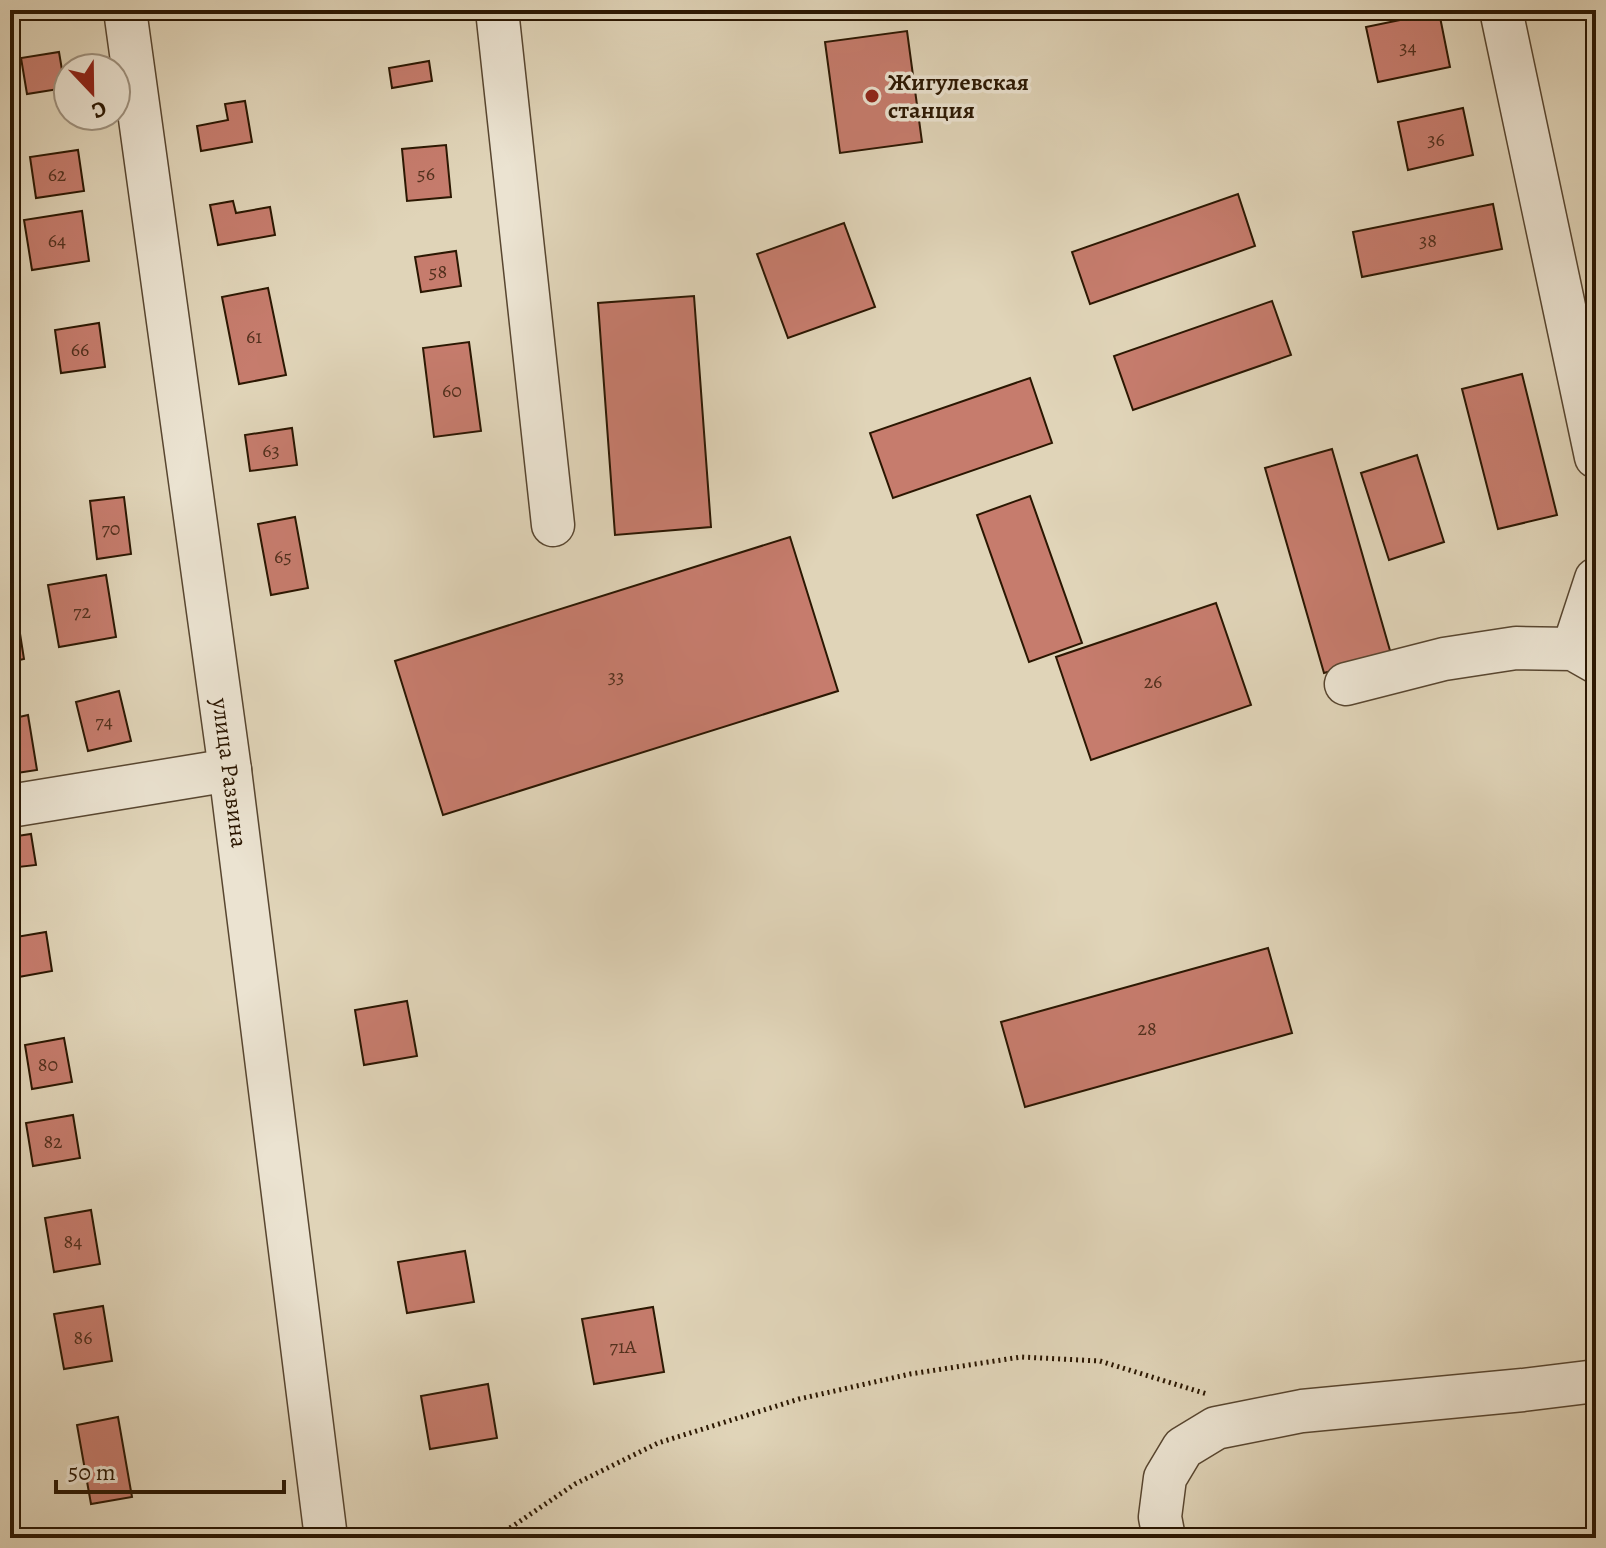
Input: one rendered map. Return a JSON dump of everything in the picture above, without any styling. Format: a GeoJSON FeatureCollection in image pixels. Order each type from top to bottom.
{"type":"FeatureCollection","features":[{"type":"Feature","properties":{"kind":"street","name":"улица Развина"},"geometry":{"type":"LineString","coordinates":[[125,10],[230,770],[326,1538]]}},
{"type":"Feature","properties":{"kind":"street"},"geometry":{"type":"LineString","coordinates":[[497,10],[553,525]]}},
{"type":"Feature","properties":{"kind":"street"},"geometry":{"type":"LineString","coordinates":[[1501,10],[1596,457]]}},
{"type":"Feature","properties":{"kind":"street"},"geometry":{"type":"LineString","coordinates":[[1346,684],[1444,659],[1516,648],[1584,656],[1596,579]]}},
{"type":"Feature","properties":{"kind":"street"},"geometry":{"type":"LineString","coordinates":[[10,806],[230,770]]}},
{"type":"Feature","properties":{"kind":"street"},"geometry":{"type":"LineString","coordinates":[[1164,1538],[1160,1517],[1165,1478],[1183,1448],[1216,1428],[1302,1411],[1596,1381]]}},
{"type":"Feature","properties":{"kind":"path"},"geometry":{"type":"LineString","coordinates":[[495,1538],[575,1484],[658,1443],[799,1399],[910,1374],[1021,1357],[1100,1361],[1219,1397]]}},
{"type":"Feature","properties":{"kind":"building"},"geometry":{"type":"Polygon","coordinates":[[[179,10],[222,10],[222,14],[179,18],[179,10]]]}},
{"type":"Feature","properties":{"kind":"building"},"geometry":{"type":"Polygon","coordinates":[[[1439,12],[1450,67],[1378,82],[1366,27],[1439,12]]]}},
{"type":"Feature","properties":{"kind":"building"},"geometry":{"type":"Polygon","coordinates":[[[907,31],[922,142],[840,153],[825,42],[907,31]]]}},
{"type":"Feature","properties":{"kind":"building"},"geometry":{"type":"Polygon","coordinates":[[[52,53],[52,90],[27,94],[21,58],[52,53]]]}},
{"type":"Feature","properties":{"kind":"building"},"geometry":{"type":"Polygon","coordinates":[[[429,61],[432,81],[392,88],[389,68],[429,61]]]}},
{"type":"Feature","properties":{"kind":"building"},"geometry":{"type":"Polygon","coordinates":[[[245,101],[252,142],[201,151],[197,126],[228,120],[225,104],[245,101]]]}},
{"type":"Feature","properties":{"kind":"building"},"geometry":{"type":"Polygon","coordinates":[[[1463,108],[1473,155],[1408,170],[1398,122],[1463,108]]]}},
{"type":"Feature","properties":{"kind":"building"},"geometry":{"type":"Polygon","coordinates":[[[446,145],[451,197],[407,201],[402,149],[446,145]]]}},
{"type":"Feature","properties":{"kind":"building"},"geometry":{"type":"Polygon","coordinates":[[[78,150],[84,191],[36,198],[30,157],[78,150]]]}},
{"type":"Feature","properties":{"kind":"building"},"geometry":{"type":"Polygon","coordinates":[[[1238,194],[1255,246],[1090,304],[1072,252],[1238,194]]]}},
{"type":"Feature","properties":{"kind":"building"},"geometry":{"type":"Polygon","coordinates":[[[233,201],[236,213],[270,207],[275,235],[218,245],[210,205],[233,201]]]}},
{"type":"Feature","properties":{"kind":"building"},"geometry":{"type":"Polygon","coordinates":[[[1493,204],[1502,249],[1362,277],[1353,232],[1493,204]]]}},
{"type":"Feature","properties":{"kind":"building"},"geometry":{"type":"Polygon","coordinates":[[[82,211],[89,261],[32,270],[24,220],[82,211]]]}},
{"type":"Feature","properties":{"kind":"building"},"geometry":{"type":"Polygon","coordinates":[[[844,223],[875,307],[788,338],[757,254],[844,223]]]}},
{"type":"Feature","properties":{"kind":"building"},"geometry":{"type":"Polygon","coordinates":[[[456,251],[461,286],[421,292],[415,257],[456,251]]]}},
{"type":"Feature","properties":{"kind":"building"},"geometry":{"type":"Polygon","coordinates":[[[268,288],[286,375],[239,384],[222,297],[268,288]]]}},
{"type":"Feature","properties":{"kind":"building"},"geometry":{"type":"Polygon","coordinates":[[[694,296],[711,527],[615,535],[598,303],[694,296]]]}},
{"type":"Feature","properties":{"kind":"building"},"geometry":{"type":"Polygon","coordinates":[[[1272,301],[1291,355],[1133,410],[1114,356],[1272,301]]]}},
{"type":"Feature","properties":{"kind":"building"},"geometry":{"type":"Polygon","coordinates":[[[99,323],[105,367],[61,373],[55,330],[99,323]]]}},
{"type":"Feature","properties":{"kind":"building"},"geometry":{"type":"Polygon","coordinates":[[[469,342],[481,431],[434,437],[423,348],[469,342]]]}},
{"type":"Feature","properties":{"kind":"building"},"geometry":{"type":"Polygon","coordinates":[[[1522,374],[1557,515],[1498,529],[1462,389],[1522,374]]]}},
{"type":"Feature","properties":{"kind":"building"},"geometry":{"type":"Polygon","coordinates":[[[1030,378],[1052,443],[893,498],[870,433],[1030,378]]]}},
{"type":"Feature","properties":{"kind":"building"},"geometry":{"type":"Polygon","coordinates":[[[292,428],[297,465],[250,471],[245,435],[292,428]]]}},
{"type":"Feature","properties":{"kind":"building"},"geometry":{"type":"Polygon","coordinates":[[[1332,449],[1391,654],[1324,673],[1265,468],[1332,449]]]}},
{"type":"Feature","properties":{"kind":"building"},"geometry":{"type":"Polygon","coordinates":[[[1417,455],[1444,542],[1389,560],[1361,473],[1417,455]]]}},
{"type":"Feature","properties":{"kind":"building"},"geometry":{"type":"Polygon","coordinates":[[[1030,496],[1082,643],[1029,662],[977,515],[1030,496]]]}},
{"type":"Feature","properties":{"kind":"building"},"geometry":{"type":"Polygon","coordinates":[[[124,497],[131,554],[97,559],[90,501],[124,497]]]}},
{"type":"Feature","properties":{"kind":"building"},"geometry":{"type":"Polygon","coordinates":[[[295,517],[308,588],[271,595],[258,524],[295,517]]]}},
{"type":"Feature","properties":{"kind":"building"},"geometry":{"type":"Polygon","coordinates":[[[790,537],[838,691],[443,815],[395,661],[790,537]]]}},
{"type":"Feature","properties":{"kind":"building"},"geometry":{"type":"Polygon","coordinates":[[[106,575],[116,637],[59,647],[48,585],[106,575]]]}},
{"type":"Feature","properties":{"kind":"building"},"geometry":{"type":"Polygon","coordinates":[[[1216,603],[1251,705],[1091,760],[1056,657],[1216,603]]]}},
{"type":"Feature","properties":{"kind":"building"},"geometry":{"type":"Polygon","coordinates":[[[18,621],[24,659],[10,662],[10,622],[18,621]]]}},
{"type":"Feature","properties":{"kind":"building"},"geometry":{"type":"Polygon","coordinates":[[[119,691],[131,741],[88,751],[76,702],[119,691]]]}},
{"type":"Feature","properties":{"kind":"building"},"geometry":{"type":"Polygon","coordinates":[[[28,715],[37,770],[10,774],[10,719],[28,715]]]}},
{"type":"Feature","properties":{"kind":"building"},"geometry":{"type":"Polygon","coordinates":[[[31,834],[36,865],[10,868],[10,837],[31,834]]]}},
{"type":"Feature","properties":{"kind":"building"},"geometry":{"type":"Polygon","coordinates":[[[46,932],[52,971],[13,978],[10,938],[46,932]]]}},
{"type":"Feature","properties":{"kind":"building"},"geometry":{"type":"Polygon","coordinates":[[[1268,948],[1292,1033],[1025,1107],[1001,1022],[1268,948]]]}},
{"type":"Feature","properties":{"kind":"building"},"geometry":{"type":"Polygon","coordinates":[[[407,1001],[417,1056],[364,1065],[355,1010],[407,1001]]]}},
{"type":"Feature","properties":{"kind":"building"},"geometry":{"type":"Polygon","coordinates":[[[64,1038],[72,1082],[32,1089],[25,1045],[64,1038]]]}},
{"type":"Feature","properties":{"kind":"building"},"geometry":{"type":"Polygon","coordinates":[[[73,1115],[80,1158],[33,1166],[26,1123],[73,1115]]]}},
{"type":"Feature","properties":{"kind":"building"},"geometry":{"type":"Polygon","coordinates":[[[91,1210],[100,1264],[54,1272],[45,1218],[91,1210]]]}},
{"type":"Feature","properties":{"kind":"building"},"geometry":{"type":"Polygon","coordinates":[[[465,1251],[474,1302],[407,1313],[398,1262],[465,1251]]]}},
{"type":"Feature","properties":{"kind":"building"},"geometry":{"type":"Polygon","coordinates":[[[103,1306],[112,1361],[64,1369],[54,1314],[103,1306]]]}},
{"type":"Feature","properties":{"kind":"building"},"geometry":{"type":"Polygon","coordinates":[[[653,1307],[664,1372],[594,1384],[582,1319],[653,1307]]]}},
{"type":"Feature","properties":{"kind":"building"},"geometry":{"type":"Polygon","coordinates":[[[488,1384],[497,1438],[430,1449],[421,1396],[488,1384]]]}},
{"type":"Feature","properties":{"kind":"building"},"geometry":{"type":"Polygon","coordinates":[[[118,1417],[132,1497],[91,1504],[77,1425],[118,1417]]]}},
{"type":"Feature","properties":{"kind":"place","name":"Жигулевская станция"},"geometry":{"type":"Point","coordinates":[872,96]}}]}
